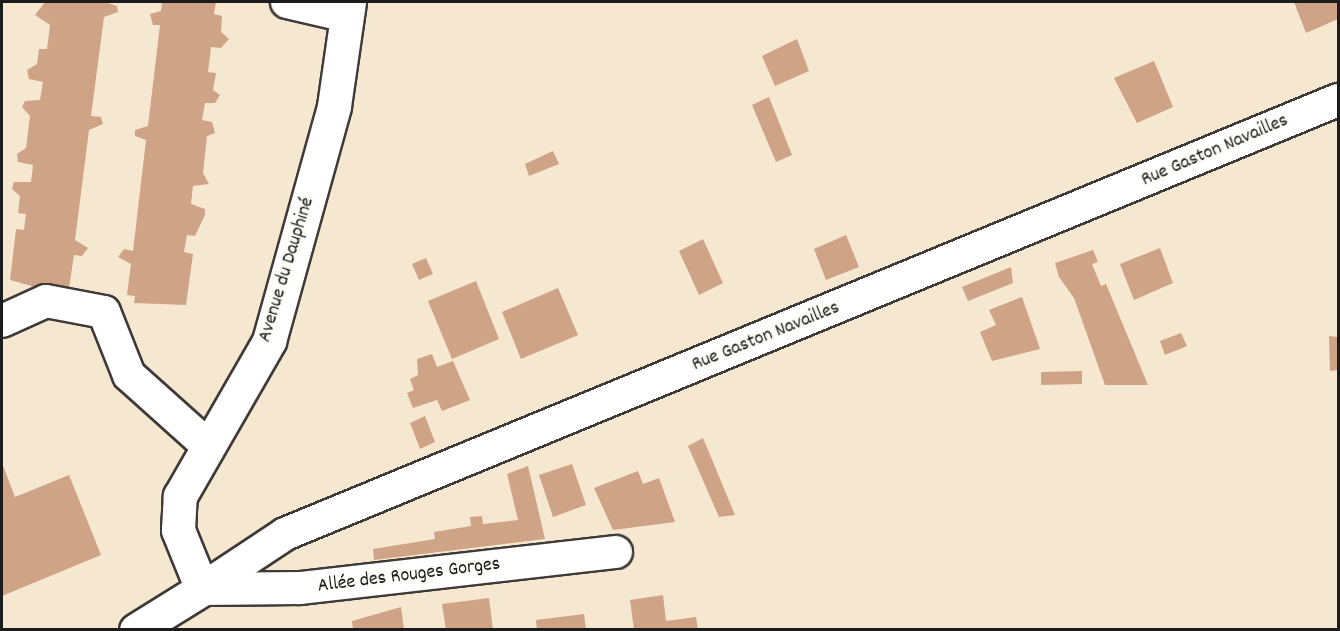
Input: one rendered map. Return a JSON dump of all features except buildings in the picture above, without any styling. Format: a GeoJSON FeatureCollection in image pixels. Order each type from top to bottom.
{"type":"FeatureCollection","features":[{"type":"Feature","properties":{"kind":"street"},"geometry":{"type":"LineString","coordinates":[[287,2],[348,9]]}},
{"type":"Feature","properties":{"kind":"street","name":"Avenue du Dauphiné"},"geometry":{"type":"LineString","coordinates":[[202,589],[178,530],[180,496],[269,341],[334,106],[348,9]]}},
{"type":"Feature","properties":{"kind":"street","name":"Rue Gaston Navailles"},"geometry":{"type":"LineString","coordinates":[[136,630],[285,534],[1338,100]]}},
{"type":"Feature","properties":{"kind":"street"},"geometry":{"type":"LineString","coordinates":[[2,321],[46,301],[104,312],[129,375],[208,446]]}},
{"type":"Feature","properties":{"kind":"street","name":"Allée des Rouges Gorges"},"geometry":{"type":"LineString","coordinates":[[202,589],[300,588],[616,552]]}},
{"type":"Feature","properties":{"kind":"street","name":"Rue Gaston Navailles"},"geometry":{"type":"LineString","coordinates":[[176,630],[202,589]]}}]}
